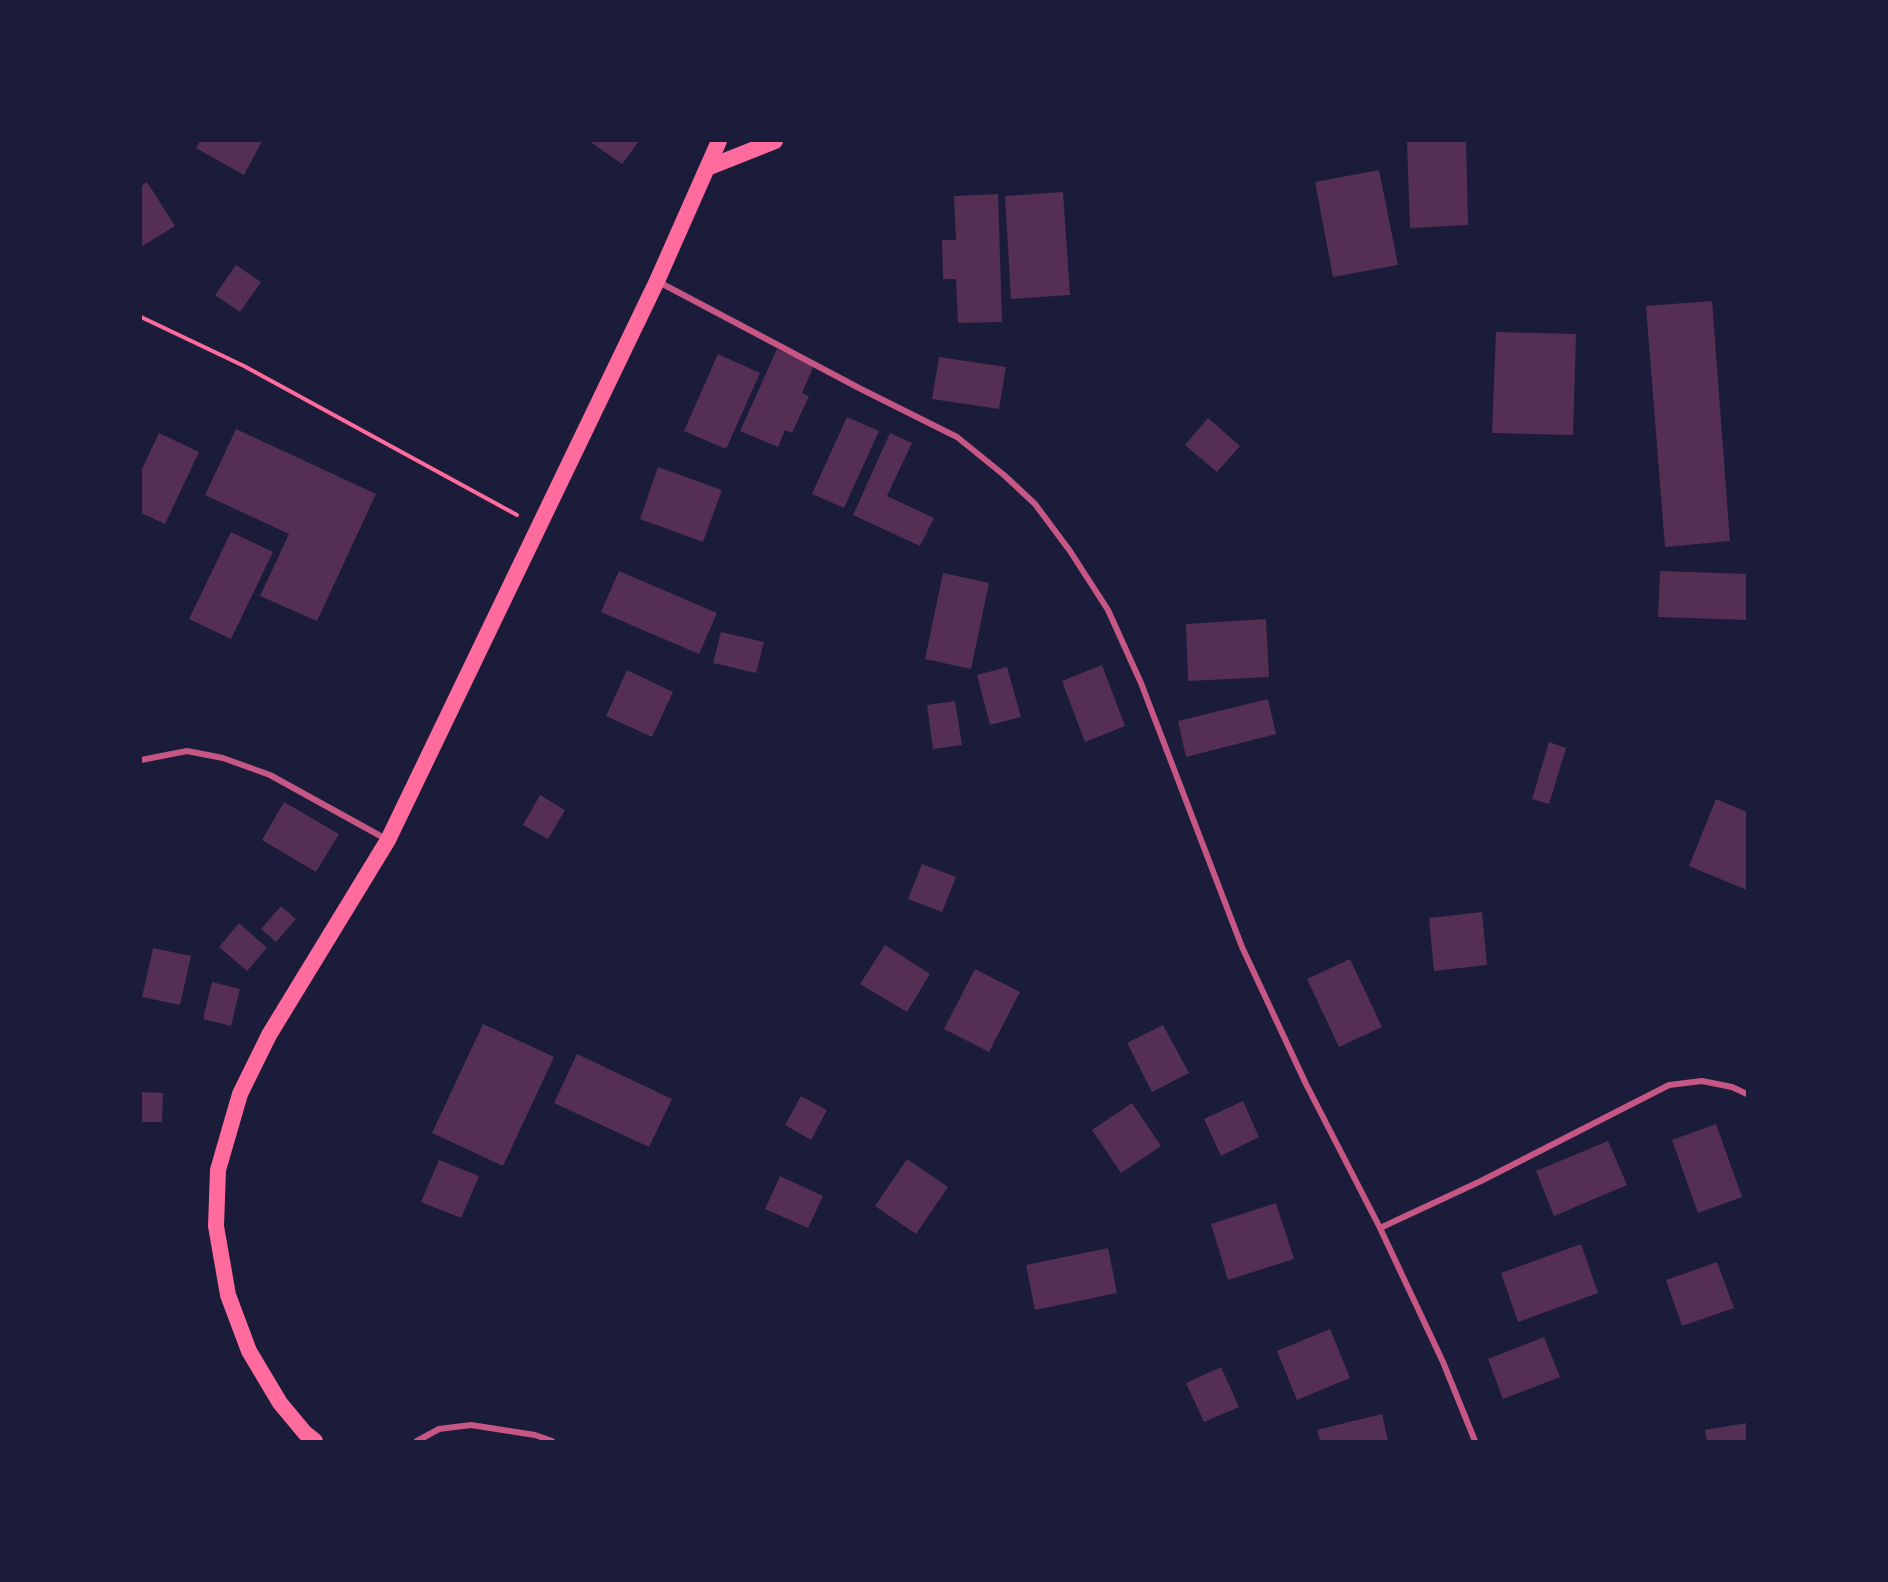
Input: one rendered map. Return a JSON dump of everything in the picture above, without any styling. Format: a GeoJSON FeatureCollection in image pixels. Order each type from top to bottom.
{"type":"FeatureCollection","features":[{"type":"Feature","properties":{"kind":"highway"},"geometry":{"type":"LineString","coordinates":[[315,1441],[305,1433],[280,1403],[249,1351],[228,1295],[216,1226],[218,1170],[240,1094],[269,1035],[388,840],[657,281],[719,141]]}},
{"type":"Feature","properties":{"kind":"highway"},"geometry":{"type":"LineString","coordinates":[[707,168],[775,141]]}},
{"type":"Feature","properties":{"kind":"street"},"geometry":{"type":"LineString","coordinates":[[657,281],[957,437],[1035,504],[1070,551],[1108,610],[1141,683],[1242,947],[1306,1084],[1380,1228],[1443,1362],[1475,1441]]}},
{"type":"Feature","properties":{"kind":"street"},"geometry":{"type":"LineString","coordinates":[[141,760],[188,751],[223,758],[270,775],[388,840]]}},
{"type":"Feature","properties":{"kind":"street"},"geometry":{"type":"LineString","coordinates":[[1380,1228],[1480,1181],[1669,1085],[1702,1081],[1732,1087],[1747,1094]]}},
{"type":"Feature","properties":{"kind":"street"},"geometry":{"type":"LineString","coordinates":[[417,1441],[439,1429],[471,1425],[535,1435],[552,1441]]}},
{"type":"Feature","properties":{"kind":"path"},"geometry":{"type":"LineString","coordinates":[[141,317],[244,366],[538,527]]}},
{"type":"Feature","properties":{"kind":"building"},"geometry":{"type":"Polygon","coordinates":[[[200,141],[262,141],[244,175],[196,148],[200,141]]]}},
{"type":"Feature","properties":{"kind":"building"},"geometry":{"type":"Polygon","coordinates":[[[589,141],[639,141],[622,164],[589,141]]]}},
{"type":"Feature","properties":{"kind":"building"},"geometry":{"type":"Polygon","coordinates":[[[1407,141],[1466,141],[1468,225],[1410,228],[1407,141]]]}},
{"type":"Feature","properties":{"kind":"building"},"geometry":{"type":"Polygon","coordinates":[[[1379,170],[1398,265],[1333,277],[1315,182],[1379,170]]]}},
{"type":"Feature","properties":{"kind":"building"},"geometry":{"type":"Polygon","coordinates":[[[147,182],[175,226],[141,247],[141,186],[147,182]]]}},
{"type":"Feature","properties":{"kind":"building"},"geometry":{"type":"Polygon","coordinates":[[[1063,192],[1070,295],[1011,299],[1005,196],[1063,192]]]}},
{"type":"Feature","properties":{"kind":"building"},"geometry":{"type":"Polygon","coordinates":[[[998,194],[1002,322],[958,323],[956,279],[943,279],[942,240],[956,240],[954,196],[998,194]]]}},
{"type":"Feature","properties":{"kind":"building"},"geometry":{"type":"Polygon","coordinates":[[[236,265],[261,282],[240,312],[215,295],[236,265]]]}},
{"type":"Feature","properties":{"kind":"building"},"geometry":{"type":"Polygon","coordinates":[[[1712,301],[1730,541],[1665,547],[1646,306],[1712,301]]]}},
{"type":"Feature","properties":{"kind":"building"},"geometry":{"type":"Polygon","coordinates":[[[1496,332],[1576,334],[1573,435],[1492,433],[1496,332]]]}},
{"type":"Feature","properties":{"kind":"building"},"geometry":{"type":"Polygon","coordinates":[[[777,349],[814,365],[802,393],[809,396],[792,433],[785,430],[778,447],[740,431],[777,349]]]}},
{"type":"Feature","properties":{"kind":"building"},"geometry":{"type":"Polygon","coordinates":[[[718,354],[760,373],[726,449],[684,431],[718,354]]]}},
{"type":"Feature","properties":{"kind":"building"},"geometry":{"type":"Polygon","coordinates":[[[939,357],[1006,367],[999,409],[932,399],[939,357]]]}},
{"type":"Feature","properties":{"kind":"building"},"geometry":{"type":"Polygon","coordinates":[[[847,417],[879,431],[844,508],[812,494],[847,417]]]}},
{"type":"Feature","properties":{"kind":"building"},"geometry":{"type":"Polygon","coordinates":[[[1208,418],[1240,446],[1217,472],[1185,445],[1208,418]]]}},
{"type":"Feature","properties":{"kind":"building"},"geometry":{"type":"Polygon","coordinates":[[[236,429],[376,494],[317,621],[260,596],[289,534],[205,495],[236,429]]]}},
{"type":"Feature","properties":{"kind":"building"},"geometry":{"type":"Polygon","coordinates":[[[159,433],[199,452],[165,524],[141,513],[141,471],[159,433]]]}},
{"type":"Feature","properties":{"kind":"building"},"geometry":{"type":"Polygon","coordinates":[[[890,433],[912,443],[887,496],[934,518],[920,546],[853,515],[890,433]]]}},
{"type":"Feature","properties":{"kind":"building"},"geometry":{"type":"Polygon","coordinates":[[[658,467],[722,490],[703,542],[640,519],[658,467]]]}},
{"type":"Feature","properties":{"kind":"building"},"geometry":{"type":"Polygon","coordinates":[[[231,532],[273,552],[231,639],[189,619],[231,532]]]}},
{"type":"Feature","properties":{"kind":"building"},"geometry":{"type":"Polygon","coordinates":[[[619,571],[717,613],[699,654],[601,612],[619,571]]]}},
{"type":"Feature","properties":{"kind":"building"},"geometry":{"type":"Polygon","coordinates":[[[1660,571],[1747,574],[1747,620],[1658,617],[1660,571]]]}},
{"type":"Feature","properties":{"kind":"building"},"geometry":{"type":"Polygon","coordinates":[[[943,573],[989,583],[971,669],[925,659],[943,573]]]}},
{"type":"Feature","properties":{"kind":"building"},"geometry":{"type":"Polygon","coordinates":[[[1266,619],[1269,677],[1188,681],[1186,624],[1266,619]]]}},
{"type":"Feature","properties":{"kind":"building"},"geometry":{"type":"Polygon","coordinates":[[[721,632],[764,642],[756,673],[713,663],[721,632]]]}},
{"type":"Feature","properties":{"kind":"building"},"geometry":{"type":"Polygon","coordinates":[[[1102,665],[1125,726],[1085,742],[1062,681],[1102,665]]]}},
{"type":"Feature","properties":{"kind":"building"},"geometry":{"type":"Polygon","coordinates":[[[1007,667],[1021,717],[990,725],[977,675],[1007,667]]]}},
{"type":"Feature","properties":{"kind":"building"},"geometry":{"type":"Polygon","coordinates":[[[627,670],[673,692],[652,737],[606,716],[627,670]]]}},
{"type":"Feature","properties":{"kind":"building"},"geometry":{"type":"Polygon","coordinates":[[[1268,699],[1276,734],[1186,757],[1178,721],[1268,699]]]}},
{"type":"Feature","properties":{"kind":"building"},"geometry":{"type":"Polygon","coordinates":[[[955,701],[962,745],[933,749],[927,705],[955,701]]]}},
{"type":"Feature","properties":{"kind":"building"},"geometry":{"type":"Polygon","coordinates":[[[1549,742],[1566,748],[1549,804],[1532,799],[1549,742]]]}},
{"type":"Feature","properties":{"kind":"building"},"geometry":{"type":"Polygon","coordinates":[[[540,795],[565,810],[548,839],[523,825],[540,795]]]}},
{"type":"Feature","properties":{"kind":"building"},"geometry":{"type":"Polygon","coordinates":[[[1716,799],[1747,812],[1747,890],[1689,866],[1716,799]]]}},
{"type":"Feature","properties":{"kind":"building"},"geometry":{"type":"Polygon","coordinates":[[[284,802],[339,834],[316,872],[262,840],[284,802]]]}},
{"type":"Feature","properties":{"kind":"building"},"geometry":{"type":"Polygon","coordinates":[[[922,864],[956,877],[942,912],[908,899],[922,864]]]}},
{"type":"Feature","properties":{"kind":"building"},"geometry":{"type":"Polygon","coordinates":[[[281,906],[296,919],[276,942],[261,929],[281,906]]]}},
{"type":"Feature","properties":{"kind":"building"},"geometry":{"type":"Polygon","coordinates":[[[1482,912],[1487,965],[1434,971],[1429,918],[1482,912]]]}},
{"type":"Feature","properties":{"kind":"building"},"geometry":{"type":"Polygon","coordinates":[[[239,923],[267,948],[247,971],[219,947],[239,923]]]}},
{"type":"Feature","properties":{"kind":"building"},"geometry":{"type":"Polygon","coordinates":[[[885,945],[930,974],[907,1012],[860,984],[885,945]]]}},
{"type":"Feature","properties":{"kind":"building"},"geometry":{"type":"Polygon","coordinates":[[[153,948],[191,956],[180,1005],[142,997],[153,948]]]}},
{"type":"Feature","properties":{"kind":"building"},"geometry":{"type":"Polygon","coordinates":[[[1350,959],[1382,1027],[1339,1047],[1307,979],[1350,959]]]}},
{"type":"Feature","properties":{"kind":"building"},"geometry":{"type":"Polygon","coordinates":[[[975,969],[1020,992],[989,1052],[944,1029],[975,969]]]}},
{"type":"Feature","properties":{"kind":"building"},"geometry":{"type":"Polygon","coordinates":[[[212,982],[240,989],[231,1026],[203,1019],[212,982]]]}},
{"type":"Feature","properties":{"kind":"building"},"geometry":{"type":"Polygon","coordinates":[[[483,1024],[554,1057],[503,1166],[432,1133],[483,1024]]]}},
{"type":"Feature","properties":{"kind":"building"},"geometry":{"type":"Polygon","coordinates":[[[1163,1025],[1189,1073],[1152,1092],[1127,1043],[1163,1025]]]}},
{"type":"Feature","properties":{"kind":"building"},"geometry":{"type":"Polygon","coordinates":[[[577,1054],[672,1099],[649,1147],[554,1103],[577,1054]]]}},
{"type":"Feature","properties":{"kind":"building"},"geometry":{"type":"Polygon","coordinates":[[[141,1092],[163,1093],[162,1122],[141,1122],[141,1092]]]}},
{"type":"Feature","properties":{"kind":"building"},"geometry":{"type":"Polygon","coordinates":[[[801,1096],[827,1110],[811,1140],[785,1125],[801,1096]]]}},
{"type":"Feature","properties":{"kind":"building"},"geometry":{"type":"Polygon","coordinates":[[[1243,1101],[1259,1137],[1221,1156],[1204,1119],[1243,1101]]]}},
{"type":"Feature","properties":{"kind":"building"},"geometry":{"type":"Polygon","coordinates":[[[1132,1103],[1161,1146],[1121,1173],[1092,1130],[1132,1103]]]}},
{"type":"Feature","properties":{"kind":"building"},"geometry":{"type":"Polygon","coordinates":[[[1716,1124],[1742,1197],[1698,1213],[1672,1140],[1716,1124]]]}},
{"type":"Feature","properties":{"kind":"building"},"geometry":{"type":"Polygon","coordinates":[[[1608,1141],[1627,1185],[1554,1216],[1536,1171],[1608,1141]]]}},
{"type":"Feature","properties":{"kind":"building"},"geometry":{"type":"Polygon","coordinates":[[[907,1159],[948,1187],[916,1234],[875,1206],[907,1159]]]}},
{"type":"Feature","properties":{"kind":"building"},"geometry":{"type":"Polygon","coordinates":[[[439,1160],[479,1176],[461,1218],[421,1202],[439,1160]]]}},
{"type":"Feature","properties":{"kind":"building"},"geometry":{"type":"Polygon","coordinates":[[[780,1176],[823,1196],[808,1228],[765,1209],[780,1176]]]}},
{"type":"Feature","properties":{"kind":"building"},"geometry":{"type":"Polygon","coordinates":[[[1276,1203],[1294,1259],[1228,1280],[1211,1224],[1276,1203]]]}},
{"type":"Feature","properties":{"kind":"building"},"geometry":{"type":"Polygon","coordinates":[[[1581,1244],[1598,1293],[1518,1322],[1501,1273],[1581,1244]]]}},
{"type":"Feature","properties":{"kind":"building"},"geometry":{"type":"Polygon","coordinates":[[[1108,1248],[1117,1293],[1035,1310],[1026,1265],[1108,1248]]]}},
{"type":"Feature","properties":{"kind":"building"},"geometry":{"type":"Polygon","coordinates":[[[1717,1262],[1734,1308],[1682,1326],[1666,1280],[1717,1262]]]}},
{"type":"Feature","properties":{"kind":"building"},"geometry":{"type":"Polygon","coordinates":[[[1330,1329],[1350,1378],[1297,1400],[1277,1351],[1330,1329]]]}},
{"type":"Feature","properties":{"kind":"building"},"geometry":{"type":"Polygon","coordinates":[[[1544,1337],[1560,1377],[1503,1399],[1488,1359],[1544,1337]]]}},
{"type":"Feature","properties":{"kind":"building"},"geometry":{"type":"Polygon","coordinates":[[[1221,1367],[1239,1407],[1204,1422],[1186,1383],[1221,1367]]]}},
{"type":"Feature","properties":{"kind":"building"},"geometry":{"type":"Polygon","coordinates":[[[1382,1414],[1388,1441],[1320,1441],[1317,1430],[1382,1414]]]}},
{"type":"Feature","properties":{"kind":"building"},"geometry":{"type":"Polygon","coordinates":[[[1747,1423],[1747,1441],[1707,1441],[1705,1430],[1747,1423]]]}}]}
